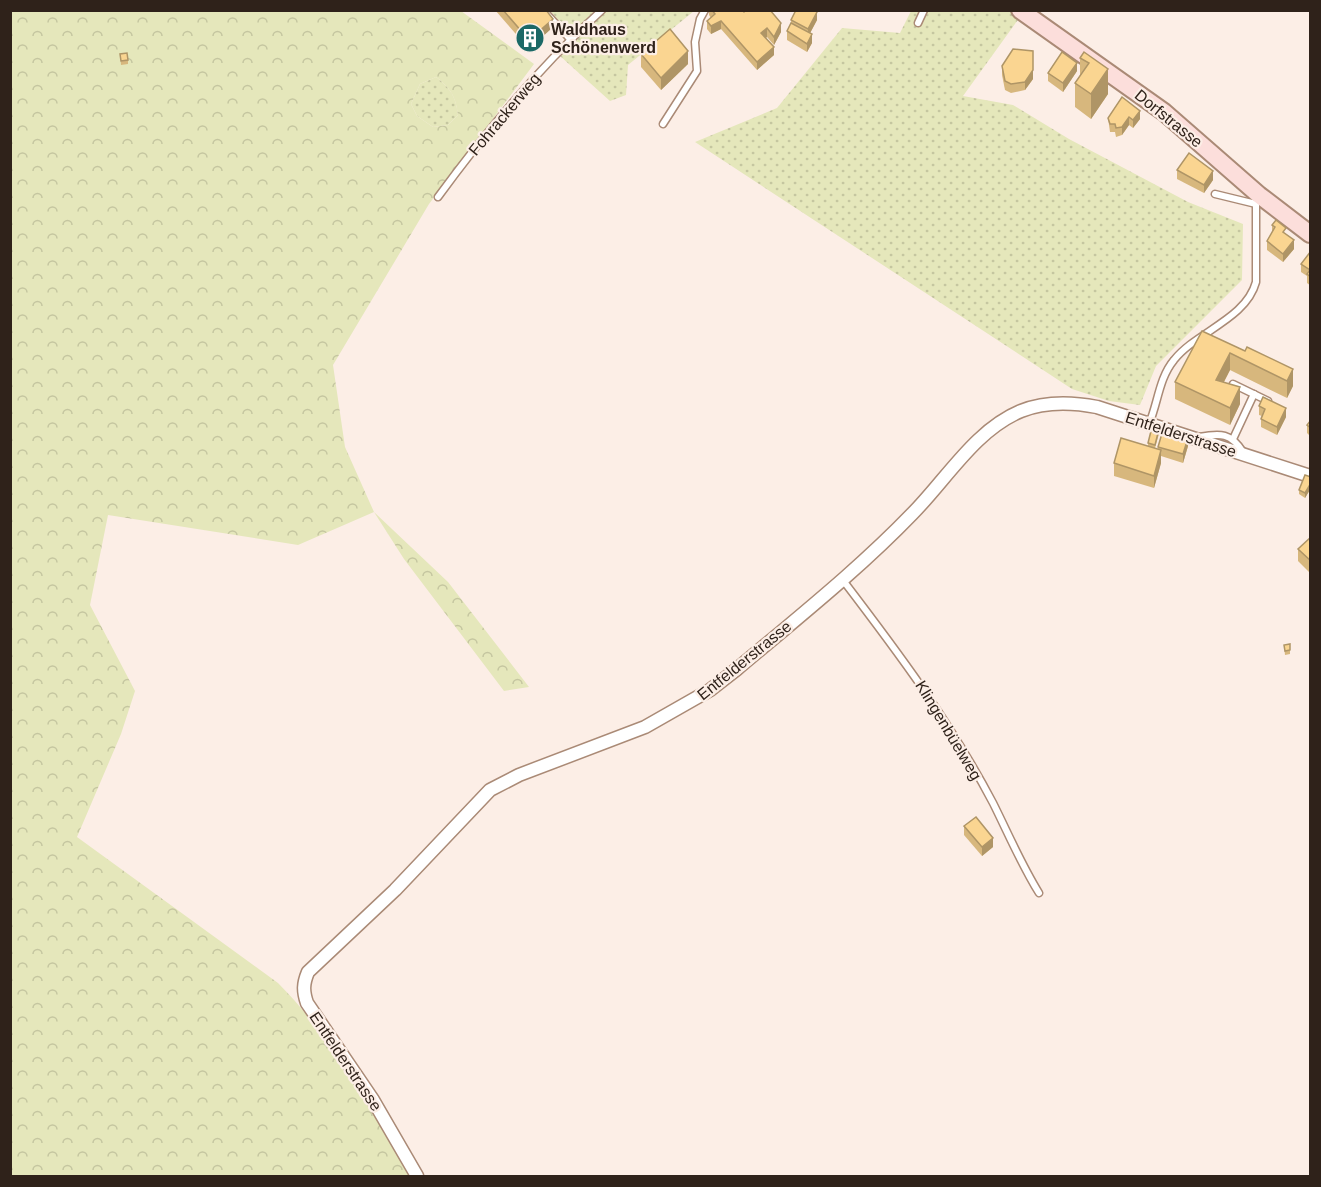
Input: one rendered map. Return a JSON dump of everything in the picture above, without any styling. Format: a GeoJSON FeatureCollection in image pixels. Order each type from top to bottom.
{"type":"FeatureCollection","features":[{"type":"Feature","properties":{"kind":"street","name":"Dorfstrasse"},"geometry":{"type":"LineString","coordinates":[[1020,10],[1164,112],[1257,200],[1311,234]]}},
{"type":"Feature","properties":{"kind":"street","name":"Entfelderstrasse"},"geometry":{"type":"LineString","coordinates":[[417,1176],[373,1100],[307,1003],[303,991],[308,972],[395,890],[490,790],[519,775],[645,727],[680,709],[737,669],[911,515],[979,440],[1020,411],[1050,403],[1072,402],[1097,407],[1311,476]]}},
{"type":"Feature","properties":{"kind":"lane"},"geometry":{"type":"LineString","coordinates":[[543,10],[570,39]]}},
{"type":"Feature","properties":{"kind":"lane","name":"Fohrackerweg"},"geometry":{"type":"LineString","coordinates":[[438,197],[476,146],[570,39],[602,10]]}},
{"type":"Feature","properties":{"kind":"lane"},"geometry":{"type":"LineString","coordinates":[[663,123],[697,71],[695,42],[700,19],[705,10]]}},
{"type":"Feature","properties":{"kind":"lane"},"geometry":{"type":"LineString","coordinates":[[918,23],[924,10]]}},
{"type":"Feature","properties":{"kind":"lane"},"geometry":{"type":"LineString","coordinates":[[1149,425],[1160,401],[1165,372],[1175,358],[1230,315],[1254,292],[1257,282],[1257,200],[1215,194]]}},
{"type":"Feature","properties":{"kind":"lane"},"geometry":{"type":"LineString","coordinates":[[1233,384],[1279,406]]}},
{"type":"Feature","properties":{"kind":"lane"},"geometry":{"type":"LineString","coordinates":[[1233,438],[1254,394]]}},
{"type":"Feature","properties":{"kind":"lane"},"geometry":{"type":"LineString","coordinates":[[1192,439],[1220,433],[1233,438],[1245,455]]}},
{"type":"Feature","properties":{"kind":"lane","name":"Klingenbüelweg"},"geometry":{"type":"LineString","coordinates":[[841,579],[923,686],[993,804],[1018,859],[1039,893]]}},
{"type":"Feature","properties":{"kind":"green space"},"geometry":{"type":"Polygon","coordinates":[[[10,11],[461,11],[534,64],[429,204],[333,365],[345,447],[374,512],[298,545],[108,515],[90,605],[135,691],[121,734],[77,837],[278,983],[298,1004],[334,1051],[411,1176],[11,1176],[10,11]],[[436,77],[420,84],[411,104],[417,116],[433,127],[448,125],[458,115],[452,94],[436,77]]]}},
{"type":"Feature","properties":{"kind":"green space"},"geometry":{"type":"Polygon","coordinates":[[[550,11],[694,11],[628,65],[626,95],[610,101],[560,56],[570,32],[550,11]]]}},
{"type":"Feature","properties":{"kind":"green space"},"geometry":{"type":"Polygon","coordinates":[[[911,11],[1010,11],[1020,17],[963,96],[1013,105],[1069,139],[1188,202],[1243,224],[1242,280],[1156,366],[1140,405],[1109,401],[1072,389],[695,142],[777,108],[842,28],[900,33],[911,11]]]}},
{"type":"Feature","properties":{"kind":"green space"},"geometry":{"type":"Polygon","coordinates":[[[436,77],[452,94],[458,115],[448,125],[433,127],[417,116],[411,104],[420,84],[436,77]]]}},
{"type":"Feature","properties":{"kind":"green space"},"geometry":{"type":"Polygon","coordinates":[[[374,512],[448,582],[529,687],[504,691],[404,559],[374,512]]]}},
{"type":"Feature","properties":{"kind":"building"},"geometry":{"type":"Polygon","coordinates":[[[503,10],[546,10],[553,19],[529,40],[503,10]]]}},
{"type":"Feature","properties":{"kind":"building"},"geometry":{"type":"Polygon","coordinates":[[[712,10],[742,10],[744,12],[746,10],[770,10],[781,23],[774,37],[767,28],[761,33],[774,47],[757,62],[721,21],[711,26],[707,21],[715,14],[712,10]]]}},
{"type":"Feature","properties":{"kind":"building"},"geometry":{"type":"Polygon","coordinates":[[[796,10],[817,12],[808,29],[791,20],[796,10]]]}},
{"type":"Feature","properties":{"kind":"building"},"geometry":{"type":"Polygon","coordinates":[[[791,23],[812,34],[807,44],[787,31],[791,23]]]}},
{"type":"Feature","properties":{"kind":"building"},"geometry":{"type":"Polygon","coordinates":[[[670,29],[688,51],[661,78],[641,54],[670,29]]]}},
{"type":"Feature","properties":{"kind":"building"},"geometry":{"type":"Polygon","coordinates":[[[1013,49],[1033,51],[1033,70],[1025,82],[1011,84],[1005,81],[1002,66],[1013,49]]]}},
{"type":"Feature","properties":{"kind":"building"},"geometry":{"type":"Polygon","coordinates":[[[1062,52],[1077,63],[1063,83],[1048,73],[1062,52]]]}},
{"type":"Feature","properties":{"kind":"building"},"geometry":{"type":"Polygon","coordinates":[[[1084,52],[1108,69],[1091,94],[1075,83],[1089,63],[1080,58],[1084,52]]]}},
{"type":"Feature","properties":{"kind":"building"},"geometry":{"type":"Polygon","coordinates":[[[127,53],[128,60],[121,61],[120,54],[127,53]]]}},
{"type":"Feature","properties":{"kind":"building"},"geometry":{"type":"Polygon","coordinates":[[[1122,97],[1140,111],[1133,120],[1129,117],[1122,127],[1116,128],[1115,124],[1110,124],[1108,118],[1122,97]]]}},
{"type":"Feature","properties":{"kind":"building"},"geometry":{"type":"Polygon","coordinates":[[[1189,153],[1213,171],[1204,185],[1177,170],[1189,153]]]}},
{"type":"Feature","properties":{"kind":"building"},"geometry":{"type":"Polygon","coordinates":[[[1276,220],[1286,228],[1283,232],[1294,240],[1283,254],[1267,241],[1275,227],[1272,225],[1276,220]]]}},
{"type":"Feature","properties":{"kind":"building"},"geometry":{"type":"Polygon","coordinates":[[[1311,251],[1311,277],[1307,274],[1310,270],[1301,264],[1311,251]]]}},
{"type":"Feature","properties":{"kind":"building"},"geometry":{"type":"Polygon","coordinates":[[[1202,331],[1245,351],[1247,347],[1293,369],[1287,381],[1230,353],[1216,380],[1240,387],[1230,408],[1175,382],[1202,331]]]}},
{"type":"Feature","properties":{"kind":"building"},"geometry":{"type":"Polygon","coordinates":[[[1263,397],[1286,408],[1277,427],[1261,419],[1265,409],[1259,406],[1263,397]]]}},
{"type":"Feature","properties":{"kind":"building"},"geometry":{"type":"Polygon","coordinates":[[[1152,427],[1159,429],[1155,445],[1148,443],[1152,427]]]}},
{"type":"Feature","properties":{"kind":"building"},"geometry":{"type":"Polygon","coordinates":[[[1163,430],[1188,438],[1183,454],[1158,447],[1163,430]]]}},
{"type":"Feature","properties":{"kind":"building"},"geometry":{"type":"Polygon","coordinates":[[[1121,438],[1161,450],[1154,476],[1114,463],[1121,438]]]}},
{"type":"Feature","properties":{"kind":"building"},"geometry":{"type":"Polygon","coordinates":[[[1305,475],[1311,477],[1311,483],[1305,493],[1299,490],[1305,475]]]}},
{"type":"Feature","properties":{"kind":"building"},"geometry":{"type":"Polygon","coordinates":[[[1311,537],[1311,561],[1298,549],[1311,537]]]}},
{"type":"Feature","properties":{"kind":"building"},"geometry":{"type":"Polygon","coordinates":[[[1290,644],[1290,650],[1285,651],[1284,645],[1290,644]]]}},
{"type":"Feature","properties":{"kind":"building"},"geometry":{"type":"Polygon","coordinates":[[[976,817],[993,838],[982,847],[964,826],[976,817]]]}},
{"type":"Feature","properties":{"kind":"place","name":"Waldhaus Schönenwerd"},"geometry":{"type":"Point","coordinates":[530,38]}}]}
